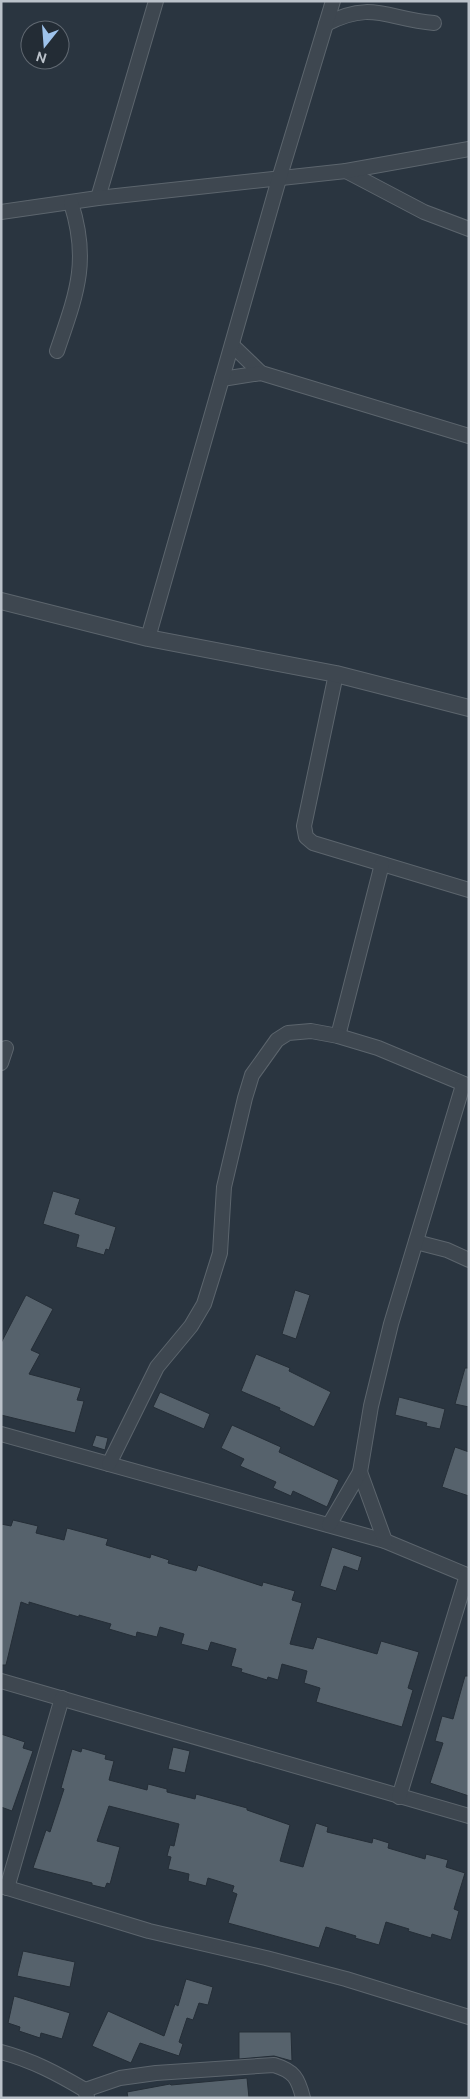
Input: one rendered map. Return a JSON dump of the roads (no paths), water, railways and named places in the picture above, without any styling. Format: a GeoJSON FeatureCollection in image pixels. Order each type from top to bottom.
{"type":"FeatureCollection","features":[{"type":"Feature","properties":{"kind":"street"},"geometry":{"type":"LineString","coordinates":[[98,198],[156,1]]}},
{"type":"Feature","properties":{"kind":"street"},"geometry":{"type":"LineString","coordinates":[[148,638],[333,1]]}},
{"type":"Feature","properties":{"kind":"street"},"geometry":{"type":"LineString","coordinates":[[326,24],[342,14],[360,9],[376,9],[401,17],[434,23]]}},
{"type":"Feature","properties":{"kind":"street"},"geometry":{"type":"LineString","coordinates":[[1,212],[98,198],[280,179],[469,149]]}},
{"type":"Feature","properties":{"kind":"street"},"geometry":{"type":"LineString","coordinates":[[346,170],[424,212],[469,229]]}},
{"type":"Feature","properties":{"kind":"street"},"geometry":{"type":"LineString","coordinates":[[57,351],[76,294],[79,279],[79,227],[71,203]]}},
{"type":"Feature","properties":{"kind":"street"},"geometry":{"type":"LineString","coordinates":[[232,345],[261,373]]}},
{"type":"Feature","properties":{"kind":"street"},"geometry":{"type":"LineString","coordinates":[[222,380],[261,373],[469,436]]}},
{"type":"Feature","properties":{"kind":"street"},"geometry":{"type":"LineString","coordinates":[[1,601],[148,638],[336,674],[437,698],[469,708]]}},
{"type":"Feature","properties":{"kind":"street"},"geometry":{"type":"LineString","coordinates":[[336,674],[304,826],[306,837],[314,843],[469,890]]}},
{"type":"Feature","properties":{"kind":"street"},"geometry":{"type":"LineString","coordinates":[[338,1036],[382,864]]}},
{"type":"Feature","properties":{"kind":"street"},"geometry":{"type":"LineString","coordinates":[[109,1464],[157,1367],[191,1326],[204,1304],[220,1253],[224,1187],[252,1075],[277,1040],[288,1033],[310,1031],[338,1036],[378,1048],[466,1086],[391,1324],[374,1392],[360,1472],[329,1525]]}},
{"type":"Feature","properties":{"kind":"street"},"geometry":{"type":"LineString","coordinates":[[1,1063],[6,1048]]}},
{"type":"Feature","properties":{"kind":"street"},"geometry":{"type":"LineString","coordinates":[[416,1242],[447,1250],[469,1260]]}},
{"type":"Feature","properties":{"kind":"street"},"geometry":{"type":"LineString","coordinates":[[1,1434],[385,1541],[468,1576],[399,1797]]}},
{"type":"Feature","properties":{"kind":"street"},"geometry":{"type":"LineString","coordinates":[[360,1472],[385,1541]]}},
{"type":"Feature","properties":{"kind":"street"},"geometry":{"type":"LineString","coordinates":[[1,1681],[469,1816]]}},
{"type":"Feature","properties":{"kind":"street"},"geometry":{"type":"LineString","coordinates":[[62,1698],[4,1887],[149,1931],[266,1958],[469,2016]]}},
{"type":"Feature","properties":{"kind":"street"},"geometry":{"type":"LineString","coordinates":[[1,2052],[25,2058],[86,2094],[120,2078],[156,2073],[274,2065],[288,2069],[300,2082],[304,2098]]}}]}
